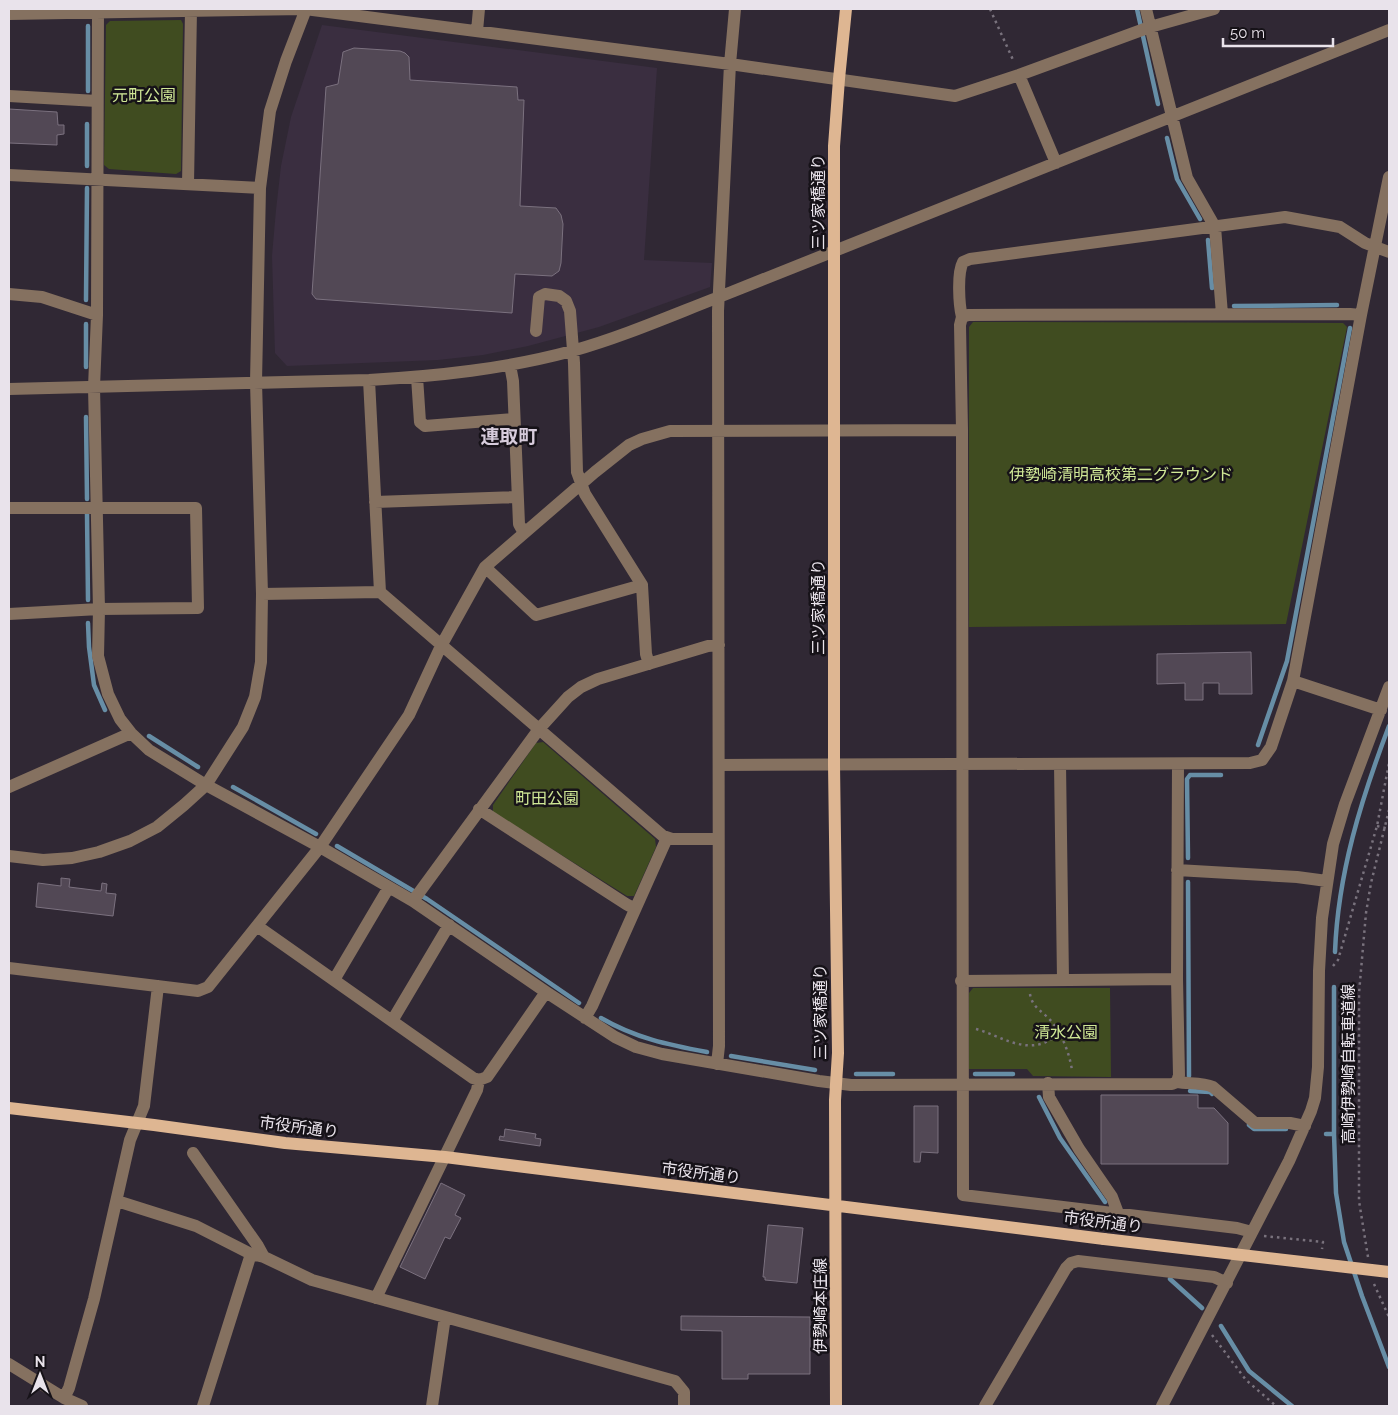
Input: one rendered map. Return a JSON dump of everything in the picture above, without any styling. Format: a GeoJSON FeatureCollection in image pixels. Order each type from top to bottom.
{"type":"FeatureCollection","features":[{"type":"Feature","properties":{"kind":"main road","name":"三ツ家橋通り"},"geometry":{"type":"LineString","coordinates":[[835,1206],[838,1053],[834,765],[834,146],[846,9]]}},
{"type":"Feature","properties":{"kind":"main road","name":"市役所通り"},"geometry":{"type":"LineString","coordinates":[[9,1108],[286,1143],[445,1157],[1104,1239],[1389,1272]]}},
{"type":"Feature","properties":{"kind":"main road","name":"伊勢崎本庄線"},"geometry":{"type":"LineString","coordinates":[[835,1206],[836,1406]]}},
{"type":"Feature","properties":{"kind":"street"},"geometry":{"type":"LineString","coordinates":[[9,856],[42,860],[72,858],[130,842],[157,827],[206,785],[243,727],[255,697],[261,662],[262,594],[256,382],[260,188],[270,111],[286,61],[306,9]]}},
{"type":"Feature","properties":{"kind":"street"},"geometry":{"type":"LineString","coordinates":[[9,14],[98,11],[306,9],[730,64],[955,96],[1150,27],[1214,9]]}},
{"type":"Feature","properties":{"kind":"street"},"geometry":{"type":"LineString","coordinates":[[477,31],[479,9]]}},
{"type":"Feature","properties":{"kind":"street"},"geometry":{"type":"LineString","coordinates":[[717,1064],[719,1046],[719,297],[730,64],[736,9]]}},
{"type":"Feature","properties":{"kind":"street"},"geometry":{"type":"LineString","coordinates":[[1146,9],[1187,178],[1215,227],[1222,314]]}},
{"type":"Feature","properties":{"kind":"street"},"geometry":{"type":"LineString","coordinates":[[188,184],[191,10]]}},
{"type":"Feature","properties":{"kind":"street"},"geometry":{"type":"LineString","coordinates":[[98,11],[97,315],[94,387],[99,609],[98,656],[108,694],[120,719],[131,734],[149,750],[206,785],[320,847],[413,901],[585,1018],[615,1037],[636,1047],[662,1054],[717,1064],[836,1083],[1172,1084],[1177,1082],[1208,1084],[1214,1087],[1255,1123],[1290,1123],[1305,1126]]}},
{"type":"Feature","properties":{"kind":"street"},"geometry":{"type":"LineString","coordinates":[[9,389],[369,380],[417,377],[470,372],[573,351],[610,339],[719,297],[1389,30]]}},
{"type":"Feature","properties":{"kind":"street"},"geometry":{"type":"LineString","coordinates":[[1018,75],[1056,163]]}},
{"type":"Feature","properties":{"kind":"street"},"geometry":{"type":"LineString","coordinates":[[9,96],[97,101]]}},
{"type":"Feature","properties":{"kind":"street"},"geometry":{"type":"LineString","coordinates":[[9,175],[98,178],[260,188]]}},
{"type":"Feature","properties":{"kind":"street"},"geometry":{"type":"LineString","coordinates":[[719,765],[1178,764],[1250,763],[1262,760],[1271,747],[1293,681],[1361,315],[1389,177]]}},
{"type":"Feature","properties":{"kind":"street"},"geometry":{"type":"LineString","coordinates":[[1257,1234],[1237,1228],[963,1195],[961,981],[962,430],[960,325],[962,317],[960,308],[960,268],[963,262],[970,259],[1290,217],[1340,227],[1365,244],[1389,252]]}},
{"type":"Feature","properties":{"kind":"street"},"geometry":{"type":"LineString","coordinates":[[9,294],[42,297],[97,315]]}},
{"type":"Feature","properties":{"kind":"street"},"geometry":{"type":"LineString","coordinates":[[536,331],[539,297],[545,294],[560,296],[566,301],[570,311],[578,472],[581,484],[642,585],[646,654],[649,664]]}},
{"type":"Feature","properties":{"kind":"street"},"geometry":{"type":"LineString","coordinates":[[962,317],[968,315],[1361,315]]}},
{"type":"Feature","properties":{"kind":"street"},"geometry":{"type":"LineString","coordinates":[[510,365],[513,381],[518,524],[524,533]]}},
{"type":"Feature","properties":{"kind":"street"},"geometry":{"type":"LineString","coordinates":[[417,377],[420,422],[425,426],[513,419]]}},
{"type":"Feature","properties":{"kind":"street"},"geometry":{"type":"LineString","coordinates":[[369,380],[380,592]]}},
{"type":"Feature","properties":{"kind":"street"},"geometry":{"type":"LineString","coordinates":[[9,968],[198,991],[208,987],[320,847],[409,715],[441,646],[485,567],[581,484],[630,445],[642,439],[670,431],[962,430]]}},
{"type":"Feature","properties":{"kind":"street"},"geometry":{"type":"LineString","coordinates":[[375,502],[516,496]]}},
{"type":"Feature","properties":{"kind":"street"},"geometry":{"type":"LineString","coordinates":[[9,508],[196,508],[198,599],[198,608],[99,609],[9,614]]}},
{"type":"Feature","properties":{"kind":"street"},"geometry":{"type":"LineString","coordinates":[[485,567],[536,615],[642,585]]}},
{"type":"Feature","properties":{"kind":"street"},"geometry":{"type":"LineString","coordinates":[[262,594],[380,592],[667,838],[718,839]]}},
{"type":"Feature","properties":{"kind":"street"},"geometry":{"type":"LineString","coordinates":[[413,901],[538,729],[561,703],[581,687],[607,676],[708,646],[719,645]]}},
{"type":"Feature","properties":{"kind":"street"},"geometry":{"type":"LineString","coordinates":[[1293,681],[1380,710]]}},
{"type":"Feature","properties":{"kind":"street"},"geometry":{"type":"LineString","coordinates":[[1162,1406],[1227,1283],[1257,1234],[1305,1126],[1315,1098],[1318,1075],[1320,944],[1327,881],[1334,844],[1345,804],[1389,688]]}},
{"type":"Feature","properties":{"kind":"street"},"geometry":{"type":"LineString","coordinates":[[9,786],[131,734]]}},
{"type":"Feature","properties":{"kind":"street"},"geometry":{"type":"LineString","coordinates":[[1060,764],[1063,980]]}},
{"type":"Feature","properties":{"kind":"street"},"geometry":{"type":"LineString","coordinates":[[1177,1082],[1179,1076],[1177,979],[1178,764]]}},
{"type":"Feature","properties":{"kind":"street"},"geometry":{"type":"LineString","coordinates":[[479,809],[635,909]]}},
{"type":"Feature","properties":{"kind":"street"},"geometry":{"type":"LineString","coordinates":[[585,1018],[667,838]]}},
{"type":"Feature","properties":{"kind":"street"},"geometry":{"type":"LineString","coordinates":[[1177,870],[1297,877],[1327,881]]}},
{"type":"Feature","properties":{"kind":"street"},"geometry":{"type":"LineString","coordinates":[[334,980],[389,887]]}},
{"type":"Feature","properties":{"kind":"street"},"geometry":{"type":"LineString","coordinates":[[392,1021],[449,925]]}},
{"type":"Feature","properties":{"kind":"street"},"geometry":{"type":"LineString","coordinates":[[257,926],[479,1080]]}},
{"type":"Feature","properties":{"kind":"street"},"geometry":{"type":"LineString","coordinates":[[961,981],[1177,979]]}},
{"type":"Feature","properties":{"kind":"street"},"geometry":{"type":"LineString","coordinates":[[64,1398],[69,1388],[94,1299],[130,1140],[144,1106],[158,986]]}},
{"type":"Feature","properties":{"kind":"street"},"geometry":{"type":"LineString","coordinates":[[479,1080],[486,1077],[546,992]]}},
{"type":"Feature","properties":{"kind":"street"},"geometry":{"type":"LineString","coordinates":[[376,1298],[477,1090],[479,1080]]}},
{"type":"Feature","properties":{"kind":"street"},"geometry":{"type":"LineString","coordinates":[[1048,1083],[1049,1097],[1079,1149],[1112,1197],[1118,1213]]}},
{"type":"Feature","properties":{"kind":"street"},"geometry":{"type":"LineString","coordinates":[[193,1153],[258,1246],[264,1258]]}},
{"type":"Feature","properties":{"kind":"street"},"geometry":{"type":"LineString","coordinates":[[117,1200],[196,1226],[251,1254],[312,1280],[675,1381],[684,1392],[684,1406]]}},
{"type":"Feature","properties":{"kind":"street"},"geometry":{"type":"LineString","coordinates":[[203,1406],[251,1254]]}},
{"type":"Feature","properties":{"kind":"street"},"geometry":{"type":"LineString","coordinates":[[985,1406],[1066,1268],[1071,1263],[1078,1261],[1214,1278],[1227,1283]]}},
{"type":"Feature","properties":{"kind":"street"},"geometry":{"type":"LineString","coordinates":[[432,1406],[445,1317]]}},
{"type":"Feature","properties":{"kind":"street"},"geometry":{"type":"LineString","coordinates":[[9,1364],[64,1398],[82,1406]]}},
{"type":"Feature","properties":{"kind":"path"},"geometry":{"type":"LineString","coordinates":[[990,9],[1018,75]]}},
{"type":"Feature","properties":{"kind":"path"},"geometry":{"type":"LineString","coordinates":[[1329,970],[1338,960],[1376,826],[1389,764]]}},
{"type":"Feature","properties":{"kind":"path","name":"高崎伊勢崎自転車道線"},"geometry":{"type":"LineString","coordinates":[[1368,1261],[1359,1201],[1359,993],[1366,912],[1389,810]]}},
{"type":"Feature","properties":{"kind":"path"},"geometry":{"type":"LineString","coordinates":[[1376,826],[1389,829]]}},
{"type":"Feature","properties":{"kind":"path"},"geometry":{"type":"LineString","coordinates":[[1030,994],[1034,1005],[1047,1017],[1067,1047],[1072,1070]]}},
{"type":"Feature","properties":{"kind":"path"},"geometry":{"type":"LineString","coordinates":[[976,1029],[1020,1044],[1041,1044],[1059,1034]]}},
{"type":"Feature","properties":{"kind":"path"},"geometry":{"type":"LineString","coordinates":[[1257,1234],[1323,1242],[1322,1249]]}},
{"type":"Feature","properties":{"kind":"path"},"geometry":{"type":"LineString","coordinates":[[1371,1277],[1389,1317]]}},
{"type":"Feature","properties":{"kind":"path"},"geometry":{"type":"LineString","coordinates":[[1202,1329],[1214,1338],[1246,1380],[1276,1406]]}},
{"type":"Feature","properties":{"kind":"shaded area"},"geometry":{"type":"Polygon","coordinates":[[[322,25],[657,68],[644,260],[712,263],[710,287],[599,327],[528,346],[483,355],[438,360],[287,366],[275,353],[272,256],[276,210],[281,166],[291,117],[322,25]]]}},
{"type":"Feature","properties":{"kind":"green space","name":"元町公園"},"geometry":{"type":"Polygon","coordinates":[[[181,20],[183,24],[181,171],[176,174],[109,169],[104,165],[106,25],[110,21],[181,20]]]}},
{"type":"Feature","properties":{"kind":"green space","name":"伊勢崎清明高校第二グラウンド"},"geometry":{"type":"Polygon","coordinates":[[[973,322],[1343,323],[1347,327],[1286,624],[969,627],[969,327],[973,322]]]}},
{"type":"Feature","properties":{"kind":"green space","name":"町田公園"},"geometry":{"type":"Polygon","coordinates":[[[543,742],[655,839],[656,847],[634,896],[627,896],[493,812],[493,805],[536,743],[543,742]]]}},
{"type":"Feature","properties":{"kind":"green space","name":"清水公園"},"geometry":{"type":"Polygon","coordinates":[[[973,988],[1110,988],[1111,1077],[1033,1076],[1027,1069],[969,1069],[969,993],[973,988]]]}},
{"type":"Feature","properties":{"kind":"building"},"geometry":{"type":"Polygon","coordinates":[[[354,48],[400,51],[405,53],[409,57],[410,80],[517,87],[518,100],[524,100],[520,206],[556,208],[561,215],[563,224],[559,271],[552,276],[515,274],[512,313],[316,299],[312,294],[326,87],[338,84],[343,52],[354,48]]]}},
{"type":"Feature","properties":{"kind":"building"},"geometry":{"type":"Polygon","coordinates":[[[9,109],[57,112],[58,125],[64,125],[64,134],[57,135],[57,145],[9,143],[9,109]]]}},
{"type":"Feature","properties":{"kind":"building"},"geometry":{"type":"Polygon","coordinates":[[[1251,652],[1252,694],[1219,694],[1219,683],[1203,683],[1203,700],[1185,700],[1185,683],[1157,684],[1157,654],[1251,652]]]}},
{"type":"Feature","properties":{"kind":"building"},"geometry":{"type":"Polygon","coordinates":[[[61,878],[70,879],[69,887],[101,891],[102,883],[107,884],[106,893],[116,894],[113,916],[36,907],[38,883],[61,886],[61,878]]]}},
{"type":"Feature","properties":{"kind":"building"},"geometry":{"type":"Polygon","coordinates":[[[1101,1095],[1198,1095],[1198,1108],[1214,1108],[1228,1123],[1228,1164],[1101,1164],[1101,1095]]]}},
{"type":"Feature","properties":{"kind":"building"},"geometry":{"type":"Polygon","coordinates":[[[914,1106],[938,1106],[938,1153],[921,1152],[920,1162],[914,1162],[914,1106]]]}},
{"type":"Feature","properties":{"kind":"building"},"geometry":{"type":"Polygon","coordinates":[[[505,1129],[536,1134],[535,1138],[541,1139],[540,1146],[499,1140],[500,1136],[504,1137],[505,1129]]]}},
{"type":"Feature","properties":{"kind":"building"},"geometry":{"type":"Polygon","coordinates":[[[441,1183],[465,1195],[455,1215],[461,1218],[450,1239],[445,1237],[425,1279],[400,1267],[441,1183]]]}},
{"type":"Feature","properties":{"kind":"building"},"geometry":{"type":"Polygon","coordinates":[[[768,1225],[803,1228],[797,1283],[765,1280],[765,1277],[763,1277],[768,1225]]]}},
{"type":"Feature","properties":{"kind":"building"},"geometry":{"type":"Polygon","coordinates":[[[681,1316],[810,1317],[810,1374],[748,1374],[748,1379],[722,1379],[722,1331],[681,1330],[681,1316]]]}},
{"type":"Feature","properties":{"kind":"waterway"},"geometry":{"type":"LineString","coordinates":[[1137,9],[1158,104]]}},
{"type":"Feature","properties":{"kind":"waterway"},"geometry":{"type":"LineString","coordinates":[[88,26],[88,91]]}},
{"type":"Feature","properties":{"kind":"waterway"},"geometry":{"type":"LineString","coordinates":[[87,124],[87,166]]}},
{"type":"Feature","properties":{"kind":"waterway"},"geometry":{"type":"LineString","coordinates":[[1167,138],[1177,179],[1200,219]]}},
{"type":"Feature","properties":{"kind":"waterway"},"geometry":{"type":"LineString","coordinates":[[86,300],[87,188]]}},
{"type":"Feature","properties":{"kind":"waterway"},"geometry":{"type":"LineString","coordinates":[[1208,240],[1212,288]]}},
{"type":"Feature","properties":{"kind":"waterway"},"geometry":{"type":"LineString","coordinates":[[1234,306],[1337,305]]}},
{"type":"Feature","properties":{"kind":"waterway"},"geometry":{"type":"LineString","coordinates":[[86,324],[86,367]]}},
{"type":"Feature","properties":{"kind":"waterway"},"geometry":{"type":"LineString","coordinates":[[1258,745],[1287,661],[1350,328]]}},
{"type":"Feature","properties":{"kind":"waterway"},"geometry":{"type":"LineString","coordinates":[[86,417],[87,499]]}},
{"type":"Feature","properties":{"kind":"waterway"},"geometry":{"type":"LineString","coordinates":[[87,513],[88,600]]}},
{"type":"Feature","properties":{"kind":"waterway"},"geometry":{"type":"LineString","coordinates":[[88,623],[94,685],[105,710]]}},
{"type":"Feature","properties":{"kind":"waterway"},"geometry":{"type":"LineString","coordinates":[[1335,952],[1337,923],[1346,865],[1360,809],[1389,726]]}},
{"type":"Feature","properties":{"kind":"waterway"},"geometry":{"type":"LineString","coordinates":[[149,736],[198,767]]}},
{"type":"Feature","properties":{"kind":"waterway"},"geometry":{"type":"LineString","coordinates":[[1188,858],[1187,779],[1190,775],[1221,775]]}},
{"type":"Feature","properties":{"kind":"waterway"},"geometry":{"type":"LineString","coordinates":[[233,787],[316,834]]}},
{"type":"Feature","properties":{"kind":"waterway"},"geometry":{"type":"LineString","coordinates":[[337,846],[427,899],[579,1003]]}},
{"type":"Feature","properties":{"kind":"waterway"},"geometry":{"type":"LineString","coordinates":[[1188,882],[1189,1076]]}},
{"type":"Feature","properties":{"kind":"waterway"},"geometry":{"type":"LineString","coordinates":[[1334,987],[1334,1134]]}},
{"type":"Feature","properties":{"kind":"waterway"},"geometry":{"type":"LineString","coordinates":[[601,1018],[639,1036],[707,1052]]}},
{"type":"Feature","properties":{"kind":"waterway"},"geometry":{"type":"LineString","coordinates":[[731,1056],[815,1070]]}},
{"type":"Feature","properties":{"kind":"waterway"},"geometry":{"type":"LineString","coordinates":[[856,1074],[893,1074]]}},
{"type":"Feature","properties":{"kind":"waterway"},"geometry":{"type":"LineString","coordinates":[[975,1074],[1013,1074]]}},
{"type":"Feature","properties":{"kind":"waterway"},"geometry":{"type":"LineString","coordinates":[[1190,1091],[1210,1092],[1212,1094]]}},
{"type":"Feature","properties":{"kind":"waterway"},"geometry":{"type":"LineString","coordinates":[[1039,1097],[1060,1138],[1105,1202]]}},
{"type":"Feature","properties":{"kind":"waterway"},"geometry":{"type":"LineString","coordinates":[[1249,1125],[1254,1129],[1286,1129]]}},
{"type":"Feature","properties":{"kind":"waterway"},"geometry":{"type":"LineString","coordinates":[[1326,1134],[1334,1134],[1336,1193],[1344,1242],[1389,1367]]}},
{"type":"Feature","properties":{"kind":"waterway"},"geometry":{"type":"LineString","coordinates":[[1170,1279],[1202,1308]]}},
{"type":"Feature","properties":{"kind":"waterway"},"geometry":{"type":"LineString","coordinates":[[1221,1326],[1249,1371],[1292,1406]]}},
{"type":"Feature","properties":{"kind":"district","name":"連取町"},"geometry":{"type":"Point","coordinates":[509,436]}}]}
